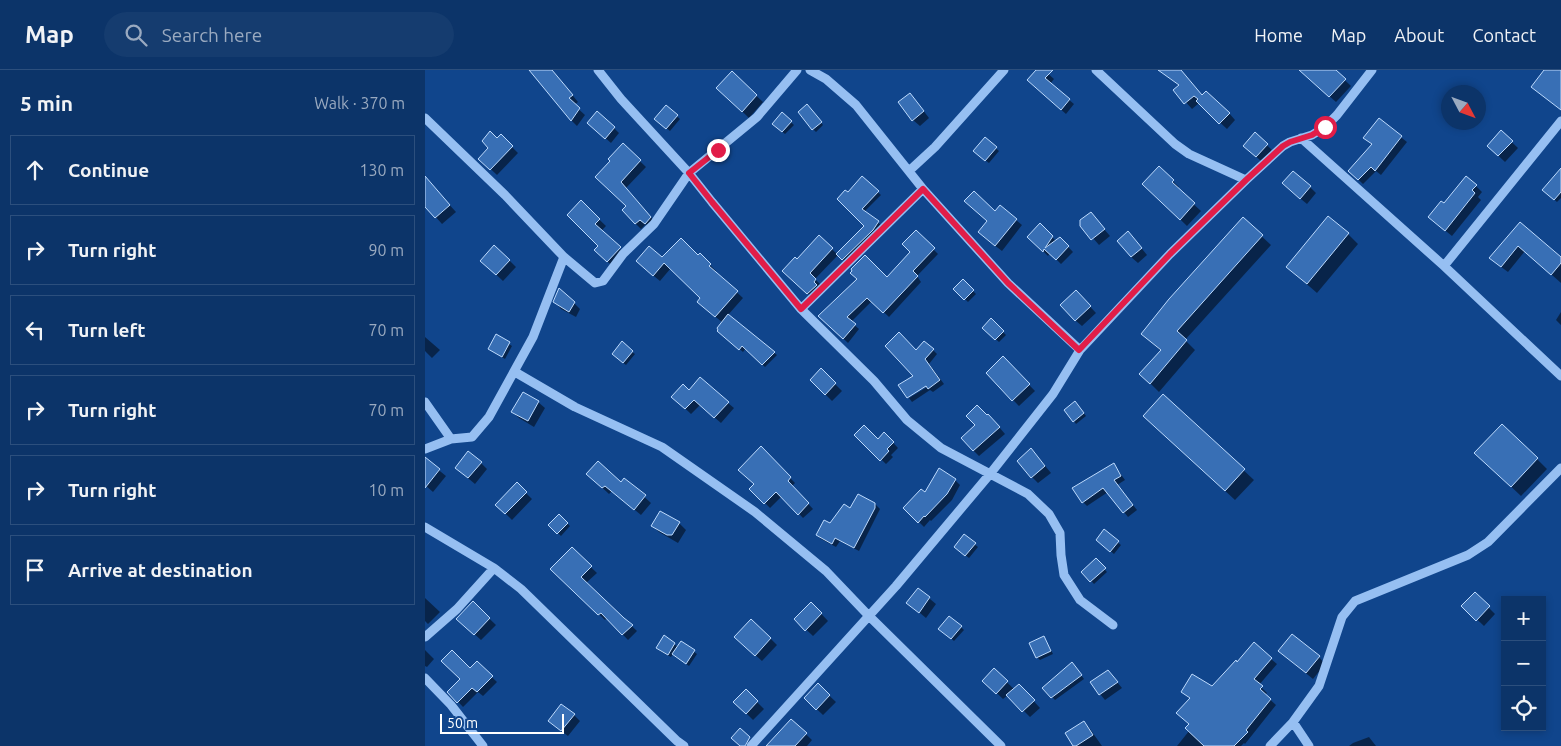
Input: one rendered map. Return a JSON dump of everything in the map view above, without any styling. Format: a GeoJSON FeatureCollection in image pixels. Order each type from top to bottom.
{"type":"FeatureCollection","features":[{"type":"Feature","properties":{"kind":"street"},"geometry":{"type":"LineString","coordinates":[[598,70],[621,99],[689,173],[801,309],[874,381],[907,420],[941,448],[1028,494],[1049,514],[1059,533],[1064,575],[1079,600],[1113,625]]}},
{"type":"Feature","properties":{"kind":"street"},"geometry":{"type":"LineString","coordinates":[[425,118],[505,195],[564,257],[595,283],[603,281],[623,254],[654,224],[689,173],[757,117],[797,70]]}},
{"type":"Feature","properties":{"kind":"street"},"geometry":{"type":"LineString","coordinates":[[810,70],[825,79],[856,105],[923,189],[1008,283],[1079,350]]}},
{"type":"Feature","properties":{"kind":"street"},"geometry":{"type":"LineString","coordinates":[[909,170],[941,141],[1005,70]]}},
{"type":"Feature","properties":{"kind":"street"},"geometry":{"type":"LineString","coordinates":[[1096,70],[1175,144],[1189,154],[1246,180]]}},
{"type":"Feature","properties":{"kind":"street"},"geometry":{"type":"LineString","coordinates":[[751,746],[896,586],[990,474],[1053,394],[1079,350],[1170,254],[1283,146],[1312,135],[1325,127],[1373,70]]}},
{"type":"Feature","properties":{"kind":"street"},"geometry":{"type":"LineString","coordinates":[[1444,266],[1561,121]]}},
{"type":"Feature","properties":{"kind":"street"},"geometry":{"type":"LineString","coordinates":[[1301,138],[1444,266],[1561,376]]}},
{"type":"Feature","properties":{"kind":"street"},"geometry":{"type":"LineString","coordinates":[[801,309],[923,189]]}},
{"type":"Feature","properties":{"kind":"street"},"geometry":{"type":"LineString","coordinates":[[425,449],[451,440],[472,437],[489,417],[533,338],[564,257]]}},
{"type":"Feature","properties":{"kind":"street"},"geometry":{"type":"LineString","coordinates":[[515,372],[575,407],[662,447],[755,512],[827,571],[868,616],[1001,746]]}},
{"type":"Feature","properties":{"kind":"street"},"geometry":{"type":"LineString","coordinates":[[425,402],[451,440]]}},
{"type":"Feature","properties":{"kind":"street"},"geometry":{"type":"LineString","coordinates":[[1270,746],[1293,722],[1319,686],[1342,617],[1355,601],[1468,555],[1488,542],[1561,468]]}},
{"type":"Feature","properties":{"kind":"street"},"geometry":{"type":"LineString","coordinates":[[425,527],[494,568],[521,589],[677,742],[684,746]]}},
{"type":"Feature","properties":{"kind":"street"},"geometry":{"type":"LineString","coordinates":[[425,637],[457,609],[494,568]]}},
{"type":"Feature","properties":{"kind":"street"},"geometry":{"type":"LineString","coordinates":[[425,678],[451,705],[483,746]]}},
{"type":"Feature","properties":{"kind":"street"},"geometry":{"type":"LineString","coordinates":[[1293,722],[1309,746]]}},
{"type":"Feature","properties":{"kind":"building"},"geometry":{"type":"Polygon","coordinates":[[[529,70],[552,70],[573,95],[569,98],[580,108],[571,121],[529,70]]]}},
{"type":"Feature","properties":{"kind":"building"},"geometry":{"type":"Polygon","coordinates":[[[1036,70],[1053,70],[1045,78],[1070,99],[1061,110],[1027,80],[1036,70]]]}},
{"type":"Feature","properties":{"kind":"building"},"geometry":{"type":"Polygon","coordinates":[[[1158,70],[1181,70],[1202,95],[1206,91],[1230,113],[1219,124],[1196,101],[1198,99],[1194,96],[1184,104],[1173,90],[1179,85],[1158,70]]]}},
{"type":"Feature","properties":{"kind":"building"},"geometry":{"type":"Polygon","coordinates":[[[1299,70],[1336,70],[1346,79],[1329,97],[1299,70]]]}},
{"type":"Feature","properties":{"kind":"building"},"geometry":{"type":"Polygon","coordinates":[[[1544,70],[1561,70],[1561,110],[1531,87],[1544,70]]]}},
{"type":"Feature","properties":{"kind":"building"},"geometry":{"type":"Polygon","coordinates":[[[732,71],[757,95],[742,112],[716,88],[732,71]]]}},
{"type":"Feature","properties":{"kind":"building"},"geometry":{"type":"Polygon","coordinates":[[[910,93],[924,111],[912,121],[898,102],[910,93]]]}},
{"type":"Feature","properties":{"kind":"building"},"geometry":{"type":"Polygon","coordinates":[[[807,104],[822,122],[812,130],[798,112],[807,104]]]}},
{"type":"Feature","properties":{"kind":"building"},"geometry":{"type":"Polygon","coordinates":[[[666,105],[678,115],[666,129],[654,119],[666,105]]]}},
{"type":"Feature","properties":{"kind":"building"},"geometry":{"type":"Polygon","coordinates":[[[597,111],[615,127],[605,139],[587,123],[597,111]]]}},
{"type":"Feature","properties":{"kind":"building"},"geometry":{"type":"Polygon","coordinates":[[[782,112],[792,121],[782,132],[772,124],[782,112]]]}},
{"type":"Feature","properties":{"kind":"building"},"geometry":{"type":"Polygon","coordinates":[[[1379,118],[1402,136],[1375,171],[1371,167],[1358,180],[1348,171],[1372,144],[1363,138],[1379,118]]]}},
{"type":"Feature","properties":{"kind":"building"},"geometry":{"type":"Polygon","coordinates":[[[1501,130],[1513,141],[1498,156],[1487,146],[1501,130]]]}},
{"type":"Feature","properties":{"kind":"building"},"geometry":{"type":"Polygon","coordinates":[[[490,131],[497,138],[501,134],[513,146],[490,170],[478,159],[488,148],[482,141],[490,131]]]}},
{"type":"Feature","properties":{"kind":"building"},"geometry":{"type":"Polygon","coordinates":[[[1255,132],[1268,144],[1256,157],[1243,146],[1255,132]]]}},
{"type":"Feature","properties":{"kind":"building"},"geometry":{"type":"Polygon","coordinates":[[[985,137],[997,147],[985,161],[973,151],[985,137]]]}},
{"type":"Feature","properties":{"kind":"building"},"geometry":{"type":"Polygon","coordinates":[[[623,143],[641,160],[621,182],[651,217],[645,224],[640,220],[635,224],[622,210],[626,206],[595,177],[623,143]]]}},
{"type":"Feature","properties":{"kind":"building"},"geometry":{"type":"Polygon","coordinates":[[[1159,166],[1174,180],[1172,182],[1195,203],[1180,220],[1142,184],[1159,166]]]}},
{"type":"Feature","properties":{"kind":"building"},"geometry":{"type":"Polygon","coordinates":[[[1561,168],[1561,192],[1554,200],[1542,190],[1561,168]]]}},
{"type":"Feature","properties":{"kind":"building"},"geometry":{"type":"Polygon","coordinates":[[[1293,171],[1311,186],[1300,199],[1282,183],[1293,171]]]}},
{"type":"Feature","properties":{"kind":"building"},"geometry":{"type":"Polygon","coordinates":[[[425,176],[450,205],[435,218],[425,207],[425,176]]]}},
{"type":"Feature","properties":{"kind":"building"},"geometry":{"type":"Polygon","coordinates":[[[862,176],[879,191],[862,209],[879,221],[873,230],[842,260],[836,254],[864,226],[837,199],[845,190],[848,192],[862,176]]]}},
{"type":"Feature","properties":{"kind":"building"},"geometry":{"type":"Polygon","coordinates":[[[1466,176],[1477,185],[1472,190],[1475,193],[1445,231],[1428,217],[1441,201],[1444,203],[1466,176]]]}},
{"type":"Feature","properties":{"kind":"building"},"geometry":{"type":"Polygon","coordinates":[[[974,191],[995,211],[1000,205],[1017,219],[995,246],[978,232],[987,221],[964,201],[974,191]]]}},
{"type":"Feature","properties":{"kind":"building"},"geometry":{"type":"Polygon","coordinates":[[[581,200],[600,219],[595,224],[621,247],[607,262],[594,250],[598,246],[567,215],[581,200]]]}},
{"type":"Feature","properties":{"kind":"building"},"geometry":{"type":"Polygon","coordinates":[[[1091,212],[1105,229],[1091,240],[1080,226],[1080,220],[1091,212]]]}},
{"type":"Feature","properties":{"kind":"building"},"geometry":{"type":"Polygon","coordinates":[[[1328,216],[1349,233],[1307,284],[1286,267],[1328,216]]]}},
{"type":"Feature","properties":{"kind":"building"},"geometry":{"type":"Polygon","coordinates":[[[1243,217],[1263,235],[1177,331],[1187,340],[1150,384],[1139,374],[1161,350],[1141,334],[1169,299],[1243,217]]]}},
{"type":"Feature","properties":{"kind":"building"},"geometry":{"type":"Polygon","coordinates":[[[1520,222],[1561,257],[1561,263],[1551,275],[1518,246],[1501,267],[1489,258],[1520,222]]]}},
{"type":"Feature","properties":{"kind":"building"},"geometry":{"type":"Polygon","coordinates":[[[1040,223],[1053,236],[1045,248],[1060,237],[1069,246],[1056,260],[1044,249],[1043,252],[1027,237],[1040,223]]]}},
{"type":"Feature","properties":{"kind":"building"},"geometry":{"type":"Polygon","coordinates":[[[916,230],[935,248],[913,271],[918,276],[883,313],[867,298],[847,317],[856,324],[843,339],[818,316],[857,279],[850,273],[851,269],[865,255],[887,277],[910,252],[902,244],[916,230]]]}},
{"type":"Feature","properties":{"kind":"building"},"geometry":{"type":"Polygon","coordinates":[[[1128,231],[1142,248],[1131,257],[1117,241],[1128,231]]]}},
{"type":"Feature","properties":{"kind":"building"},"geometry":{"type":"Polygon","coordinates":[[[819,235],[833,248],[810,273],[816,279],[814,282],[817,285],[807,294],[782,271],[795,257],[797,259],[819,235]]]}},
{"type":"Feature","properties":{"kind":"building"},"geometry":{"type":"Polygon","coordinates":[[[681,238],[698,255],[700,253],[711,264],[709,266],[738,291],[715,317],[697,302],[700,298],[664,263],[653,276],[636,261],[649,246],[662,257],[681,238]]]}},
{"type":"Feature","properties":{"kind":"building"},"geometry":{"type":"Polygon","coordinates":[[[494,245],[510,260],[496,275],[480,261],[494,245]]]}},
{"type":"Feature","properties":{"kind":"building"},"geometry":{"type":"Polygon","coordinates":[[[963,279],[974,290],[964,300],[953,289],[963,279]]]}},
{"type":"Feature","properties":{"kind":"building"},"geometry":{"type":"Polygon","coordinates":[[[559,288],[575,302],[569,312],[553,302],[559,288]]]}},
{"type":"Feature","properties":{"kind":"building"},"geometry":{"type":"Polygon","coordinates":[[[1076,290],[1091,306],[1075,321],[1060,305],[1076,290]]]}},
{"type":"Feature","properties":{"kind":"building"},"geometry":{"type":"Polygon","coordinates":[[[728,314],[775,352],[762,365],[742,346],[739,350],[717,331],[717,328],[728,314]]]}},
{"type":"Feature","properties":{"kind":"building"},"geometry":{"type":"Polygon","coordinates":[[[991,318],[1004,331],[995,340],[982,328],[991,318]]]}},
{"type":"Feature","properties":{"kind":"building"},"geometry":{"type":"Polygon","coordinates":[[[899,332],[916,350],[924,341],[934,349],[925,359],[940,380],[928,389],[926,386],[907,398],[898,385],[913,376],[885,346],[899,332]]]}},
{"type":"Feature","properties":{"kind":"building"},"geometry":{"type":"Polygon","coordinates":[[[496,334],[510,342],[502,357],[488,349],[496,334]]]}},
{"type":"Feature","properties":{"kind":"building"},"geometry":{"type":"Polygon","coordinates":[[[622,341],[633,351],[623,363],[612,354],[622,341]]]}},
{"type":"Feature","properties":{"kind":"building"},"geometry":{"type":"Polygon","coordinates":[[[1003,356],[1030,384],[1012,401],[986,373],[1003,356]]]}},
{"type":"Feature","properties":{"kind":"building"},"geometry":{"type":"Polygon","coordinates":[[[821,368],[836,383],[825,395],[810,380],[821,368]]]}},
{"type":"Feature","properties":{"kind":"building"},"geometry":{"type":"Polygon","coordinates":[[[700,377],[729,402],[714,418],[694,400],[685,409],[671,397],[683,384],[689,390],[700,377]]]}},
{"type":"Feature","properties":{"kind":"building"},"geometry":{"type":"Polygon","coordinates":[[[523,392],[539,401],[528,421],[511,412],[523,392]]]}},
{"type":"Feature","properties":{"kind":"building"},"geometry":{"type":"Polygon","coordinates":[[[1163,394],[1245,469],[1225,491],[1143,416],[1163,394]]]}},
{"type":"Feature","properties":{"kind":"building"},"geometry":{"type":"Polygon","coordinates":[[[1075,401],[1084,413],[1073,422],[1064,410],[1075,401]]]}},
{"type":"Feature","properties":{"kind":"building"},"geometry":{"type":"Polygon","coordinates":[[[977,405],[1000,427],[973,451],[961,438],[975,425],[966,416],[977,405]]]}},
{"type":"Feature","properties":{"kind":"building"},"geometry":{"type":"Polygon","coordinates":[[[1502,424],[1538,458],[1511,487],[1474,453],[1502,424]]]}},
{"type":"Feature","properties":{"kind":"building"},"geometry":{"type":"Polygon","coordinates":[[[864,425],[878,439],[884,432],[894,442],[880,461],[854,435],[864,425]]]}},
{"type":"Feature","properties":{"kind":"building"},"geometry":{"type":"Polygon","coordinates":[[[761,446],[791,477],[788,481],[809,503],[798,515],[776,492],[764,504],[749,489],[754,484],[738,470],[761,446]]]}},
{"type":"Feature","properties":{"kind":"building"},"geometry":{"type":"Polygon","coordinates":[[[1031,448],[1045,466],[1031,478],[1017,461],[1031,448]]]}},
{"type":"Feature","properties":{"kind":"building"},"geometry":{"type":"Polygon","coordinates":[[[468,451],[482,462],[468,478],[455,468],[468,451]]]}},
{"type":"Feature","properties":{"kind":"building"},"geometry":{"type":"Polygon","coordinates":[[[425,457],[440,469],[425,488],[425,457]]]}},
{"type":"Feature","properties":{"kind":"building"},"geometry":{"type":"Polygon","coordinates":[[[598,461],[621,482],[624,478],[646,495],[634,510],[605,486],[602,488],[586,474],[598,461]]]}},
{"type":"Feature","properties":{"kind":"building"},"geometry":{"type":"Polygon","coordinates":[[[1114,463],[1121,476],[1114,480],[1133,505],[1123,513],[1103,488],[1082,503],[1072,488],[1114,463]]]}},
{"type":"Feature","properties":{"kind":"building"},"geometry":{"type":"Polygon","coordinates":[[[939,468],[956,479],[947,494],[918,523],[903,508],[921,489],[925,492],[939,468]]]}},
{"type":"Feature","properties":{"kind":"building"},"geometry":{"type":"Polygon","coordinates":[[[517,482],[527,492],[505,514],[495,505],[517,482]]]}},
{"type":"Feature","properties":{"kind":"building"},"geometry":{"type":"Polygon","coordinates":[[[858,494],[875,503],[875,508],[854,548],[835,538],[832,544],[816,535],[824,520],[830,523],[844,504],[850,508],[858,494]]]}},
{"type":"Feature","properties":{"kind":"building"},"geometry":{"type":"Polygon","coordinates":[[[660,511],[680,522],[672,535],[667,535],[651,526],[660,511]]]}},
{"type":"Feature","properties":{"kind":"building"},"geometry":{"type":"Polygon","coordinates":[[[559,514],[568,523],[557,534],[548,525],[559,514]]]}},
{"type":"Feature","properties":{"kind":"building"},"geometry":{"type":"Polygon","coordinates":[[[1104,529],[1119,541],[1110,552],[1096,540],[1104,529]]]}},
{"type":"Feature","properties":{"kind":"building"},"geometry":{"type":"Polygon","coordinates":[[[964,534],[976,543],[965,556],[954,547],[964,534]]]}},
{"type":"Feature","properties":{"kind":"building"},"geometry":{"type":"Polygon","coordinates":[[[572,547],[592,566],[581,577],[633,625],[622,635],[601,613],[598,615],[550,569],[572,547]]]}},
{"type":"Feature","properties":{"kind":"building"},"geometry":{"type":"Polygon","coordinates":[[[1096,558],[1106,568],[1090,582],[1081,572],[1096,558]]]}},
{"type":"Feature","properties":{"kind":"building"},"geometry":{"type":"Polygon","coordinates":[[[918,588],[930,597],[919,613],[906,603],[918,588]]]}},
{"type":"Feature","properties":{"kind":"building"},"geometry":{"type":"Polygon","coordinates":[[[1475,592],[1490,606],[1476,621],[1461,606],[1475,592]]]}},
{"type":"Feature","properties":{"kind":"building"},"geometry":{"type":"Polygon","coordinates":[[[473,601],[490,618],[474,635],[456,619],[473,601]]]}},
{"type":"Feature","properties":{"kind":"building"},"geometry":{"type":"Polygon","coordinates":[[[811,602],[822,613],[805,631],[794,619],[811,602]]]}},
{"type":"Feature","properties":{"kind":"building"},"geometry":{"type":"Polygon","coordinates":[[[949,616],[962,626],[951,639],[938,629],[949,616]]]}},
{"type":"Feature","properties":{"kind":"building"},"geometry":{"type":"Polygon","coordinates":[[[751,619],[771,638],[755,656],[734,637],[751,619]]]}},
{"type":"Feature","properties":{"kind":"building"},"geometry":{"type":"Polygon","coordinates":[[[1292,634],[1320,656],[1306,673],[1278,651],[1292,634]]]}},
{"type":"Feature","properties":{"kind":"building"},"geometry":{"type":"Polygon","coordinates":[[[664,635],[675,643],[668,655],[656,648],[664,635]]]}},
{"type":"Feature","properties":{"kind":"building"},"geometry":{"type":"Polygon","coordinates":[[[1044,636],[1051,651],[1036,658],[1029,643],[1044,636]]]}},
{"type":"Feature","properties":{"kind":"building"},"geometry":{"type":"Polygon","coordinates":[[[681,641],[695,650],[686,664],[672,654],[681,641]]]}},
{"type":"Feature","properties":{"kind":"building"},"geometry":{"type":"Polygon","coordinates":[[[1254,642],[1272,658],[1254,679],[1263,686],[1260,689],[1271,699],[1246,730],[1248,732],[1234,746],[1204,746],[1185,728],[1189,724],[1176,713],[1190,698],[1181,692],[1192,674],[1212,686],[1236,660],[1237,662],[1254,642]]]}},
{"type":"Feature","properties":{"kind":"building"},"geometry":{"type":"Polygon","coordinates":[[[452,650],[470,668],[477,661],[493,676],[477,692],[472,688],[457,703],[447,692],[460,679],[441,661],[452,650]]]}},
{"type":"Feature","properties":{"kind":"building"},"geometry":{"type":"Polygon","coordinates":[[[1072,662],[1082,675],[1051,698],[1042,688],[1072,662]]]}},
{"type":"Feature","properties":{"kind":"building"},"geometry":{"type":"Polygon","coordinates":[[[994,668],[1008,681],[996,694],[982,681],[994,668]]]}},
{"type":"Feature","properties":{"kind":"building"},"geometry":{"type":"Polygon","coordinates":[[[1108,670],[1118,682],[1099,695],[1090,682],[1108,670]]]}},
{"type":"Feature","properties":{"kind":"building"},"geometry":{"type":"Polygon","coordinates":[[[818,683],[830,695],[816,710],[804,698],[818,683]]]}},
{"type":"Feature","properties":{"kind":"building"},"geometry":{"type":"Polygon","coordinates":[[[1019,684],[1035,700],[1022,712],[1006,695],[1019,684]]]}},
{"type":"Feature","properties":{"kind":"building"},"geometry":{"type":"Polygon","coordinates":[[[746,689],[758,701],[746,714],[733,702],[746,689]]]}},
{"type":"Feature","properties":{"kind":"building"},"geometry":{"type":"Polygon","coordinates":[[[561,704],[575,714],[561,731],[548,721],[561,704]]]}},
{"type":"Feature","properties":{"kind":"building"},"geometry":{"type":"Polygon","coordinates":[[[791,719],[807,733],[795,746],[766,746],[791,719]]]}},
{"type":"Feature","properties":{"kind":"building"},"geometry":{"type":"Polygon","coordinates":[[[1084,721],[1093,735],[1073,746],[1065,733],[1084,721]]]}},
{"type":"Feature","properties":{"kind":"building"},"geometry":{"type":"Polygon","coordinates":[[[740,728],[750,737],[745,746],[740,746],[731,738],[740,728]]]}},
{"type":"Feature","properties":{"kind":"route"},"geometry":{"type":"LineString","coordinates":[[718,150],[689,173],[801,309],[923,189],[1008,283],[1079,350],[1170,254],[1283,146],[1312,135],[1325,127]]}}]}
